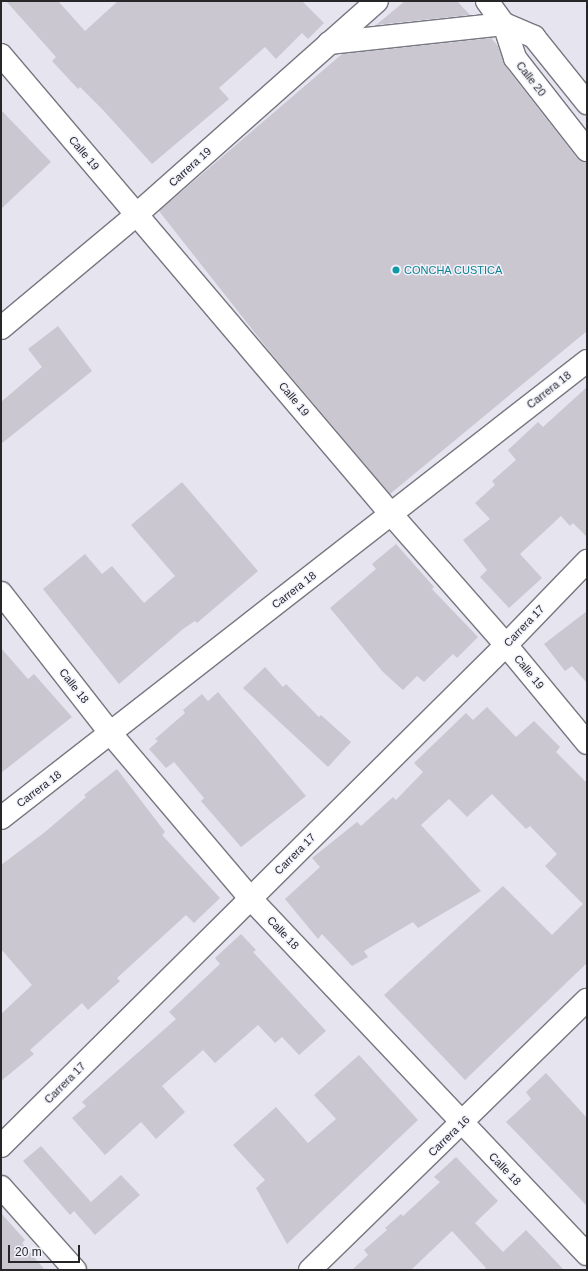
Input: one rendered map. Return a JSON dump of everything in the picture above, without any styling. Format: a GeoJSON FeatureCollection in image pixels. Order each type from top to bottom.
{"type":"FeatureCollection","features":[{"type":"Feature","properties":{"kind":"street","name":"Carrera 19"},"geometry":{"type":"LineString","coordinates":[[1,328],[136,215],[377,1]]}},
{"type":"Feature","properties":{"kind":"street","name":"Calle 20"},"geometry":{"type":"LineString","coordinates":[[487,1],[504,24],[515,58],[587,150]]}},
{"type":"Feature","properties":{"kind":"street"},"geometry":{"type":"LineString","coordinates":[[329,43],[504,24],[534,37],[587,103]]}},
{"type":"Feature","properties":{"kind":"street","name":"Calle 19"},"geometry":{"type":"LineString","coordinates":[[1,54],[391,514],[506,645],[587,744]]}},
{"type":"Feature","properties":{"kind":"street","name":"Carrera 18"},"geometry":{"type":"LineString","coordinates":[[1,818],[111,734],[587,361]]}},
{"type":"Feature","properties":{"kind":"street","name":"Carrera 17"},"geometry":{"type":"LineString","coordinates":[[1,1146],[506,645],[587,560]]}},
{"type":"Feature","properties":{"kind":"street","name":"Calle 18"},"geometry":{"type":"LineString","coordinates":[[1,593],[111,734],[250,898],[462,1124],[587,1254]]}},
{"type":"Feature","properties":{"kind":"street","name":"Carrera 16"},"geometry":{"type":"LineString","coordinates":[[310,1270],[462,1124],[587,1000]]}},
{"type":"Feature","properties":{"kind":"street"},"geometry":{"type":"LineString","coordinates":[[1,1187],[75,1270]]}},
{"type":"Feature","properties":{"kind":"building"},"geometry":{"type":"Polygon","coordinates":[[[6,1],[58,1],[85,31],[118,1],[302,1],[324,23],[308,39],[302,33],[276,59],[265,47],[219,88],[229,99],[152,164],[103,110],[80,87],[78,89],[52,61],[56,57],[6,1]]]}},
{"type":"Feature","properties":{"kind":"building"},"geometry":{"type":"Polygon","coordinates":[[[405,1],[457,1],[470,15],[376,25],[405,1]]]}},
{"type":"Feature","properties":{"kind":"building","name":"CONCHA CUSTICA"},"geometry":{"type":"Polygon","coordinates":[[[491,38],[498,46],[505,66],[577,158],[587,162],[587,331],[390,494],[270,352],[159,211],[342,54],[491,38]]]}},
{"type":"Feature","properties":{"kind":"building"},"geometry":{"type":"Polygon","coordinates":[[[1,110],[51,162],[1,209],[1,110]]]}},
{"type":"Feature","properties":{"kind":"building"},"geometry":{"type":"Polygon","coordinates":[[[58,326],[92,371],[1,444],[1,402],[42,367],[28,349],[58,326]]]}},
{"type":"Feature","properties":{"kind":"building"},"geometry":{"type":"Polygon","coordinates":[[[587,387],[587,537],[573,523],[570,526],[561,516],[520,554],[542,578],[509,608],[480,577],[487,570],[463,540],[490,519],[475,503],[495,485],[492,481],[516,460],[508,450],[538,422],[543,427],[587,387]]]}},
{"type":"Feature","properties":{"kind":"building"},"geometry":{"type":"Polygon","coordinates":[[[182,482],[258,571],[197,623],[195,621],[183,629],[119,684],[43,589],[85,554],[102,574],[112,566],[144,603],[175,576],[131,525],[182,482]]]}},
{"type":"Feature","properties":{"kind":"building"},"geometry":{"type":"Polygon","coordinates":[[[396,544],[434,587],[432,589],[478,637],[457,658],[453,654],[424,682],[417,676],[403,690],[383,672],[330,608],[376,569],[372,564],[396,544]]]}},
{"type":"Feature","properties":{"kind":"building"},"geometry":{"type":"Polygon","coordinates":[[[587,611],[587,683],[572,666],[565,671],[544,644],[587,611]]]}},
{"type":"Feature","properties":{"kind":"building"},"geometry":{"type":"Polygon","coordinates":[[[1,648],[28,679],[34,674],[72,717],[1,773],[1,648]]]}},
{"type":"Feature","properties":{"kind":"building"},"geometry":{"type":"Polygon","coordinates":[[[265,667],[283,687],[286,684],[319,717],[321,715],[351,742],[328,767],[243,688],[265,667]]]}},
{"type":"Feature","properties":{"kind":"building"},"geometry":{"type":"Polygon","coordinates":[[[218,692],[306,796],[241,847],[201,801],[204,798],[174,762],[166,768],[149,749],[158,741],[155,739],[185,713],[183,710],[202,694],[208,701],[218,692]]]}},
{"type":"Feature","properties":{"kind":"building"},"geometry":{"type":"Polygon","coordinates":[[[487,707],[516,737],[534,721],[560,747],[556,752],[587,783],[587,963],[465,1080],[384,995],[503,886],[552,935],[583,904],[545,866],[557,854],[530,826],[526,829],[492,794],[467,817],[449,799],[421,825],[481,891],[418,928],[413,922],[364,951],[368,957],[352,966],[322,934],[318,939],[285,899],[320,867],[312,858],[357,822],[361,826],[393,797],[396,800],[423,772],[414,763],[466,713],[473,720],[487,707]]]}},
{"type":"Feature","properties":{"kind":"building"},"geometry":{"type":"Polygon","coordinates":[[[117,769],[165,832],[162,835],[220,898],[194,923],[186,915],[117,978],[120,981],[88,1010],[82,1003],[30,1050],[34,1054],[1,1081],[1,1014],[32,985],[1,949],[1,865],[45,832],[86,797],[84,795],[117,769]]]}},
{"type":"Feature","properties":{"kind":"building"},"geometry":{"type":"Polygon","coordinates":[[[241,934],[256,950],[253,952],[326,1031],[299,1055],[282,1037],[275,1043],[258,1025],[215,1063],[203,1050],[162,1086],[185,1112],[156,1139],[141,1122],[105,1155],[72,1118],[86,1106],[82,1102],[176,1019],[169,1012],[220,964],[215,958],[241,934]]]}},
{"type":"Feature","properties":{"kind":"building"},"geometry":{"type":"Polygon","coordinates":[[[359,1055],[418,1120],[287,1244],[256,1188],[265,1180],[233,1145],[276,1107],[308,1143],[336,1119],[314,1095],[359,1055]]]}},
{"type":"Feature","properties":{"kind":"building"},"geometry":{"type":"Polygon","coordinates":[[[546,1073],[587,1118],[587,1206],[506,1122],[531,1099],[526,1092],[546,1073]]]}},
{"type":"Feature","properties":{"kind":"building"},"geometry":{"type":"Polygon","coordinates":[[[41,1146],[91,1202],[121,1175],[140,1195],[95,1235],[74,1211],[70,1215],[23,1161],[41,1146]]]}},
{"type":"Feature","properties":{"kind":"building"},"geometry":{"type":"Polygon","coordinates":[[[456,1157],[498,1201],[475,1223],[503,1252],[526,1230],[564,1270],[483,1270],[486,1268],[452,1231],[411,1270],[352,1270],[368,1255],[364,1250],[387,1230],[385,1228],[401,1214],[403,1216],[440,1182],[434,1177],[456,1157]]]}},
{"type":"Feature","properties":{"kind":"building"},"geometry":{"type":"Polygon","coordinates":[[[1,1213],[25,1240],[22,1243],[45,1270],[1,1270],[1,1213]]]}},
{"type":"Feature","properties":{"kind":"place","name":"CONCHA CUSTICA"},"geometry":{"type":"Point","coordinates":[396,270]}}]}
